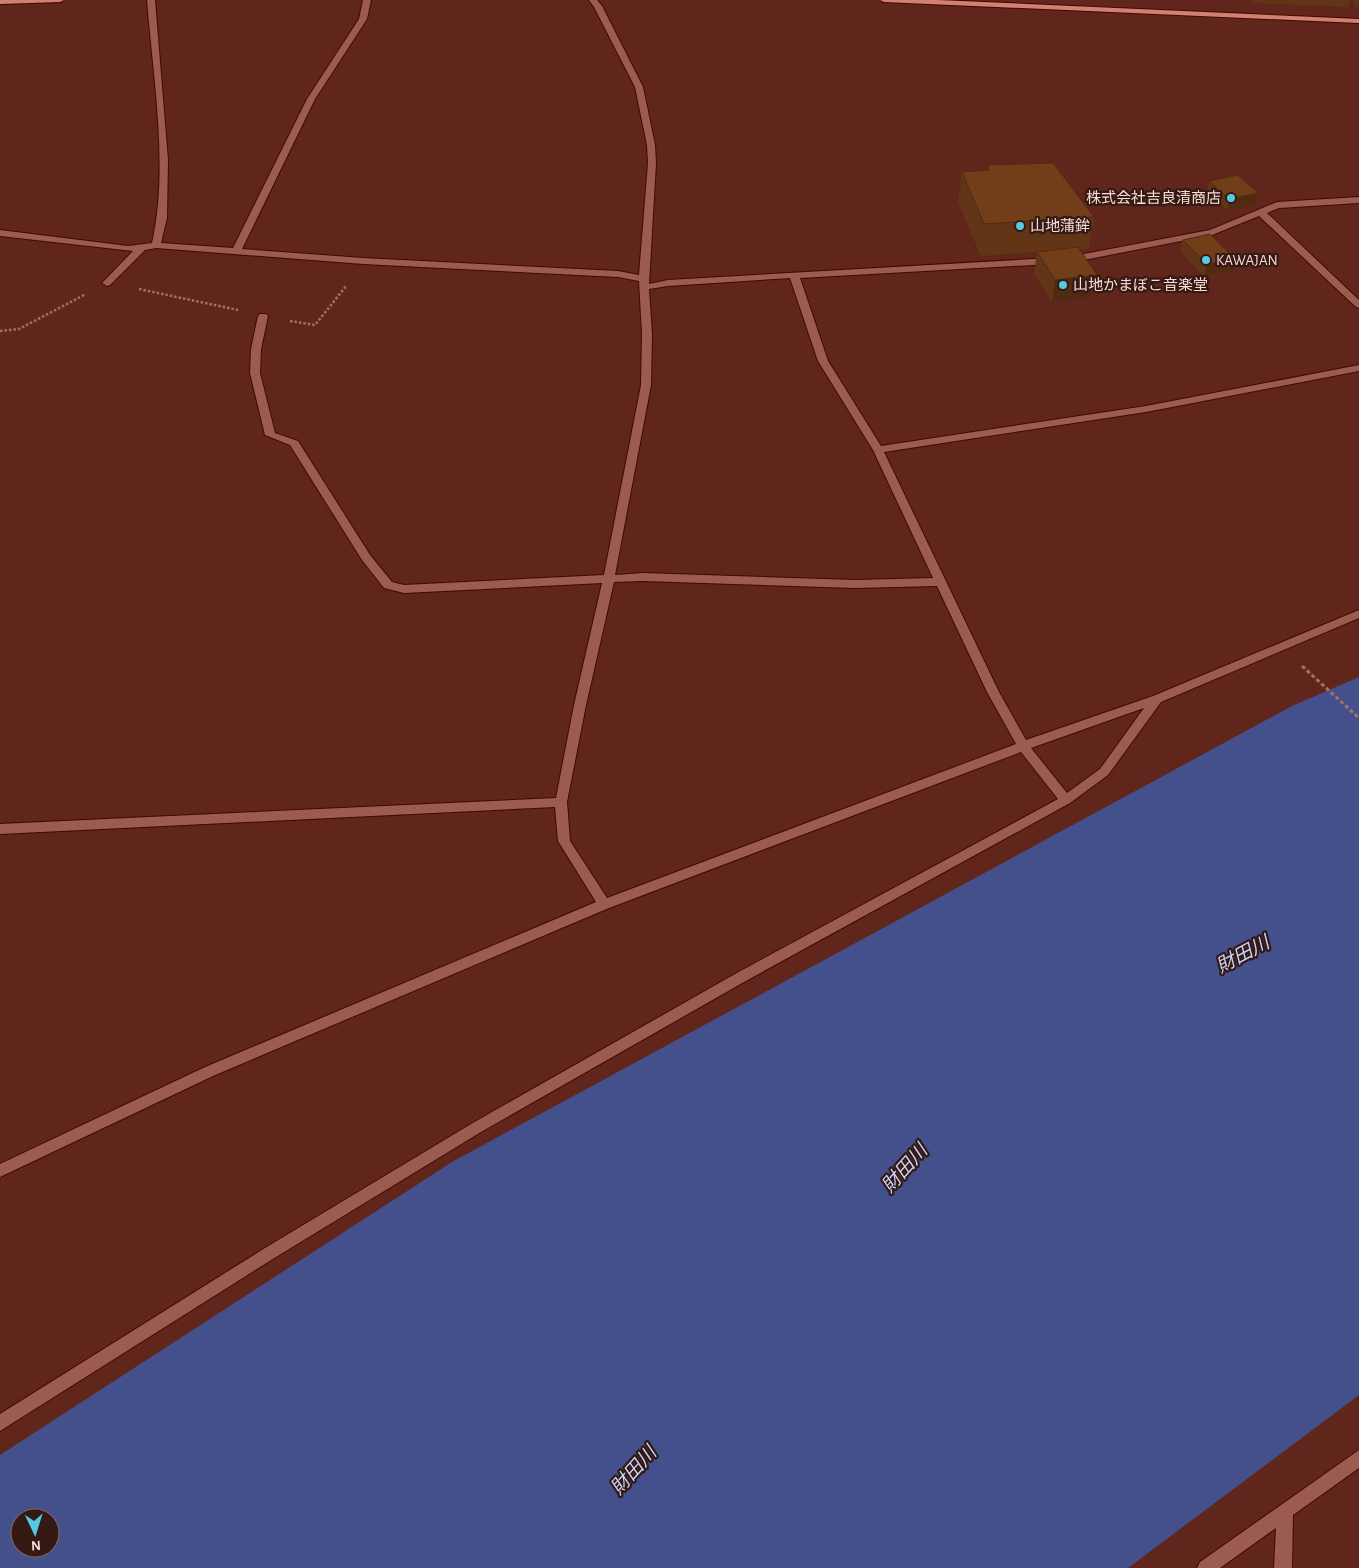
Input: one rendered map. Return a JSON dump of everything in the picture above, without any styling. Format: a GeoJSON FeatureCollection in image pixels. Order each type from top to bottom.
{"type":"FeatureCollection","features":[{"type":"Feature","properties":{"kind":"main road"},"geometry":{"type":"LineString","coordinates":[[0,2],[60,0]]}},
{"type":"Feature","properties":{"kind":"main road"},"geometry":{"type":"LineString","coordinates":[[884,0],[1359,21]]}},
{"type":"Feature","properties":{"kind":"street"},"geometry":{"type":"LineString","coordinates":[[151,0],[164,160],[162,218],[156,244]]}},
{"type":"Feature","properties":{"kind":"street"},"geometry":{"type":"LineString","coordinates":[[237,250],[310,99],[363,19],[367,0]]}},
{"type":"Feature","properties":{"kind":"street"},"geometry":{"type":"LineString","coordinates":[[593,0],[598,6],[639,88],[651,145],[652,163],[645,283],[646,385],[609,579],[580,705],[561,802],[564,841],[604,904]]}},
{"type":"Feature","properties":{"kind":"street"},"geometry":{"type":"LineString","coordinates":[[0,233],[128,249],[156,244],[363,261],[618,274],[645,283],[668,283],[1068,260],[1212,232],[1262,213],[1277,205],[1359,200]]}},
{"type":"Feature","properties":{"kind":"street"},"geometry":{"type":"LineString","coordinates":[[1262,213],[1359,304]]}},
{"type":"Feature","properties":{"kind":"street"},"geometry":{"type":"LineString","coordinates":[[108,283],[142,248]]}},
{"type":"Feature","properties":{"kind":"street"},"geometry":{"type":"LineString","coordinates":[[794,275],[823,360],[878,450],[993,692],[1023,746],[1066,800]]}},
{"type":"Feature","properties":{"kind":"street"},"geometry":{"type":"LineString","coordinates":[[263,316],[256,349],[255,373],[270,435],[294,443],[366,557],[388,585],[404,589],[643,576],[854,584],[941,582]]}},
{"type":"Feature","properties":{"kind":"street"},"geometry":{"type":"LineString","coordinates":[[878,450],[1146,409],[1359,368]]}},
{"type":"Feature","properties":{"kind":"street"},"geometry":{"type":"LineString","coordinates":[[0,1171],[112,1116],[208,1072],[604,904],[1023,746],[1156,699],[1359,614]]}},
{"type":"Feature","properties":{"kind":"street"},"geometry":{"type":"LineString","coordinates":[[0,1423],[279,1246],[543,1089],[771,960],[1066,800],[1104,772],[1156,699]]}},
{"type":"Feature","properties":{"kind":"street"},"geometry":{"type":"LineString","coordinates":[[0,829],[561,802]]}},
{"type":"Feature","properties":{"kind":"street"},"geometry":{"type":"LineString","coordinates":[[1206,1568],[1359,1458]]}},
{"type":"Feature","properties":{"kind":"street"},"geometry":{"type":"LineString","coordinates":[[1284,1511],[1284,1568]]}},
{"type":"Feature","properties":{"kind":"path"},"geometry":{"type":"LineString","coordinates":[[0,331],[19,328],[108,283]]}},
{"type":"Feature","properties":{"kind":"path"},"geometry":{"type":"LineString","coordinates":[[1318,681],[1359,718]]}},
{"type":"Feature","properties":{"kind":"water","name":"財田川"},"geometry":{"type":"Polygon","coordinates":[[[1359,677],[1359,1395],[1128,1568],[0,1568],[0,1455],[452,1162],[1292,706],[1359,677]]]}},
{"type":"Feature","properties":{"kind":"building"},"geometry":{"type":"Polygon","coordinates":[[[1053,163],[1094,217],[984,224],[962,172],[989,170],[988,165],[1053,163]]]}},
{"type":"Feature","properties":{"kind":"building"},"geometry":{"type":"Polygon","coordinates":[[[1238,175],[1258,193],[1229,199],[1209,181],[1238,175]]]}},
{"type":"Feature","properties":{"kind":"building"},"geometry":{"type":"Polygon","coordinates":[[[1210,234],[1235,259],[1207,264],[1183,240],[1210,234]]]}},
{"type":"Feature","properties":{"kind":"building"},"geometry":{"type":"Polygon","coordinates":[[[1078,247],[1097,275],[1055,280],[1037,252],[1078,247]]]}},
{"type":"Feature","properties":{"kind":"place","name":"株式会社吉良清商店"},"geometry":{"type":"Point","coordinates":[1231,198]}},
{"type":"Feature","properties":{"kind":"place","name":"山地蒲鉾"},"geometry":{"type":"Point","coordinates":[1020,226]}},
{"type":"Feature","properties":{"kind":"place","name":"KAWAJAN"},"geometry":{"type":"Point","coordinates":[1206,260]}},
{"type":"Feature","properties":{"kind":"place","name":"山地かまぼこ音楽堂"},"geometry":{"type":"Point","coordinates":[1063,285]}}]}
